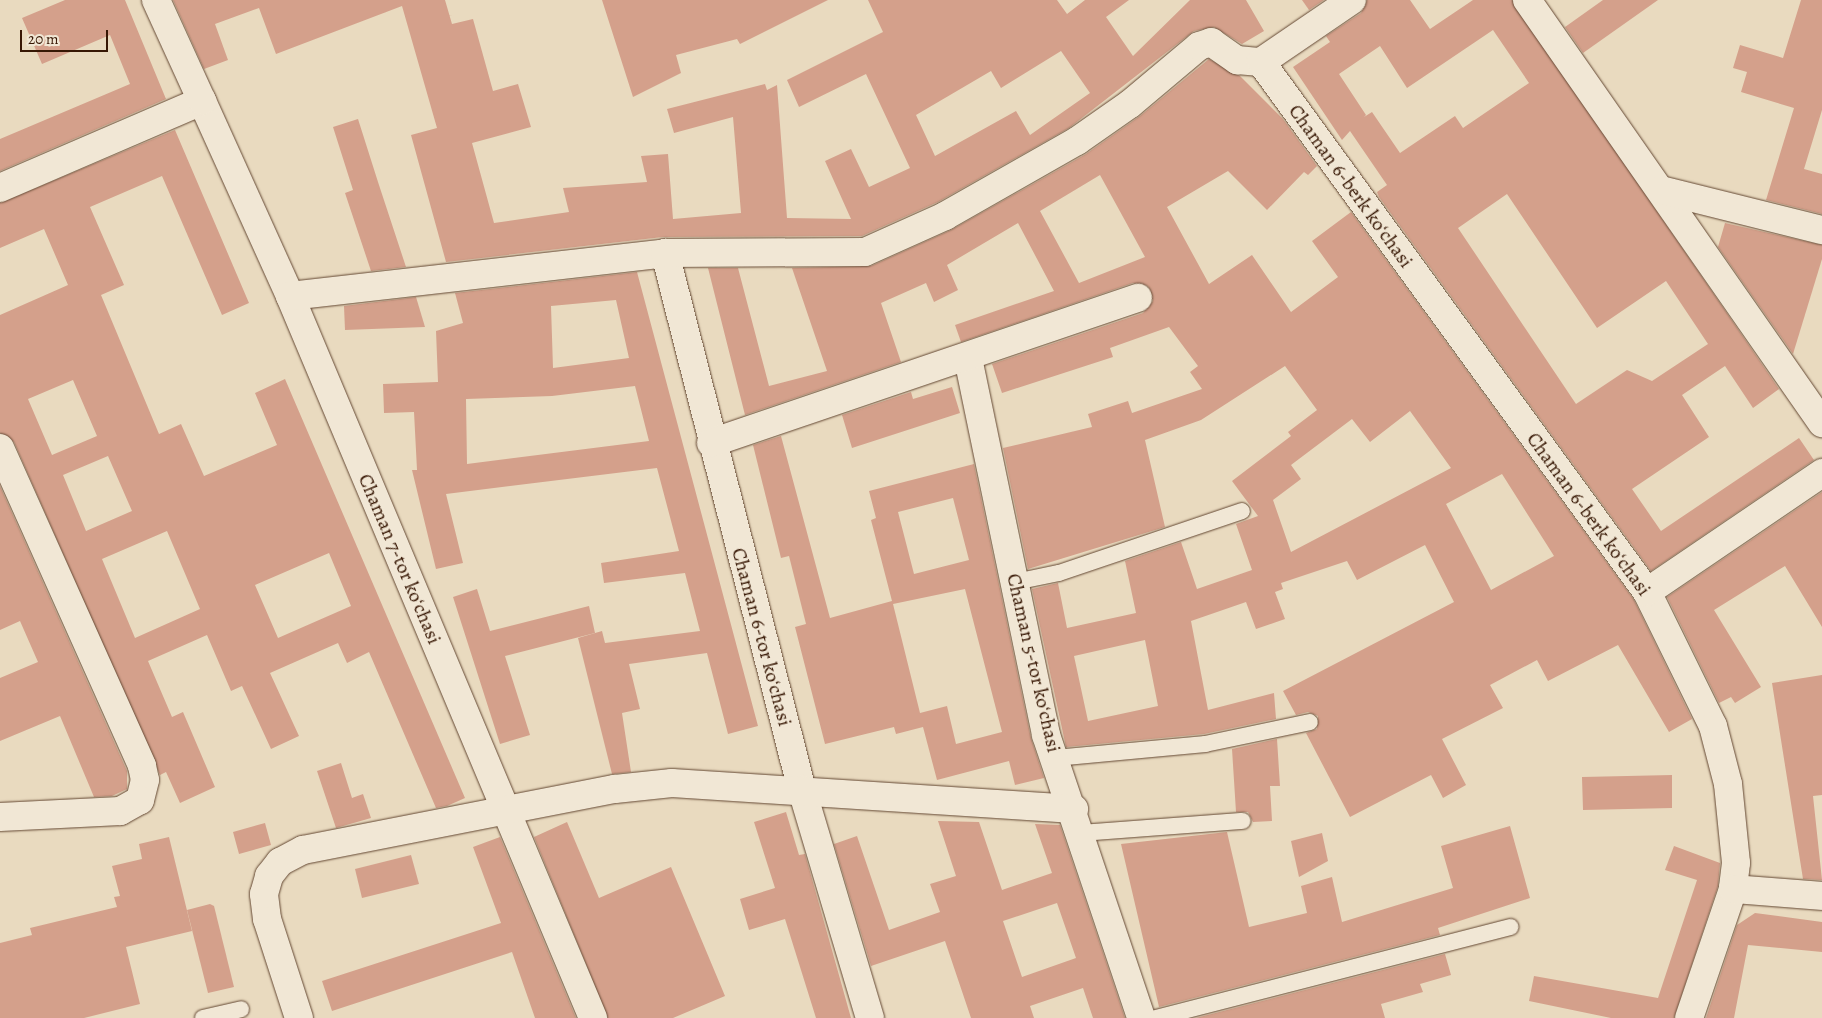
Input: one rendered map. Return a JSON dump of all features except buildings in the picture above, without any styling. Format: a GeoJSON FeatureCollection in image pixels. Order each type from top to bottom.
{"type":"FeatureCollection","features":[{"type":"Feature","properties":{"kind":"street","name":"Chaman 7-tor koʻchasi"},"geometry":{"type":"LineString","coordinates":[[156,0],[290,296],[593,1018]]}},
{"type":"Feature","properties":{"kind":"street"},"geometry":{"type":"LineString","coordinates":[[290,296],[665,253],[865,252],[945,216],[1077,141],[1130,104],[1199,46],[1211,42],[1237,60],[1261,62],[1352,0]]}},
{"type":"Feature","properties":{"kind":"street"},"geometry":{"type":"LineString","coordinates":[[1527,0],[1662,190],[1822,423]]}},
{"type":"Feature","properties":{"kind":"street","name":"Chaman 6-berk koʻchasi"},"geometry":{"type":"LineString","coordinates":[[1261,62],[1647,592],[1713,726],[1736,838],[1733,889],[1689,1018]]}},
{"type":"Feature","properties":{"kind":"street"},"geometry":{"type":"LineString","coordinates":[[0,188],[202,101]]}},
{"type":"Feature","properties":{"kind":"street"},"geometry":{"type":"LineString","coordinates":[[1662,190],[1822,230]]}},
{"type":"Feature","properties":{"kind":"street","name":"Chaman 6-tor koʻchasi"},"geometry":{"type":"LineString","coordinates":[[665,253],[711,443],[802,790],[870,1018]]}},
{"type":"Feature","properties":{"kind":"street"},"geometry":{"type":"LineString","coordinates":[[711,443],[968,358],[1138,298]]}},
{"type":"Feature","properties":{"kind":"street","name":"Chaman 5-tor koʻchasi"},"geometry":{"type":"LineString","coordinates":[[968,358],[1046,735],[1078,821],[1141,1018]]}},
{"type":"Feature","properties":{"kind":"street"},"geometry":{"type":"LineString","coordinates":[[0,448],[142,766],[145,780],[140,800],[120,811],[0,817]]}},
{"type":"Feature","properties":{"kind":"street"},"geometry":{"type":"LineString","coordinates":[[1647,592],[1822,473]]}},
{"type":"Feature","properties":{"kind":"street"},"geometry":{"type":"LineString","coordinates":[[299,1018],[268,919],[264,894],[269,876],[280,862],[303,850],[505,808],[615,789],[672,784],[802,790],[1078,821]]}},
{"type":"Feature","properties":{"kind":"street"},"geometry":{"type":"LineString","coordinates":[[1733,889],[1822,896]]}},
{"type":"Feature","properties":{"kind":"lane"},"geometry":{"type":"LineString","coordinates":[[1015,582],[1059,573],[1242,512]]}},
{"type":"Feature","properties":{"kind":"lane"},"geometry":{"type":"LineString","coordinates":[[1055,758],[1205,744],[1310,722]]}},
{"type":"Feature","properties":{"kind":"lane"},"geometry":{"type":"LineString","coordinates":[[1078,821],[1243,821]]}},
{"type":"Feature","properties":{"kind":"lane"},"geometry":{"type":"LineString","coordinates":[[1156,1018],[1511,926]]}},
{"type":"Feature","properties":{"kind":"lane"},"geometry":{"type":"LineString","coordinates":[[204,1018],[241,1009]]}}]}
